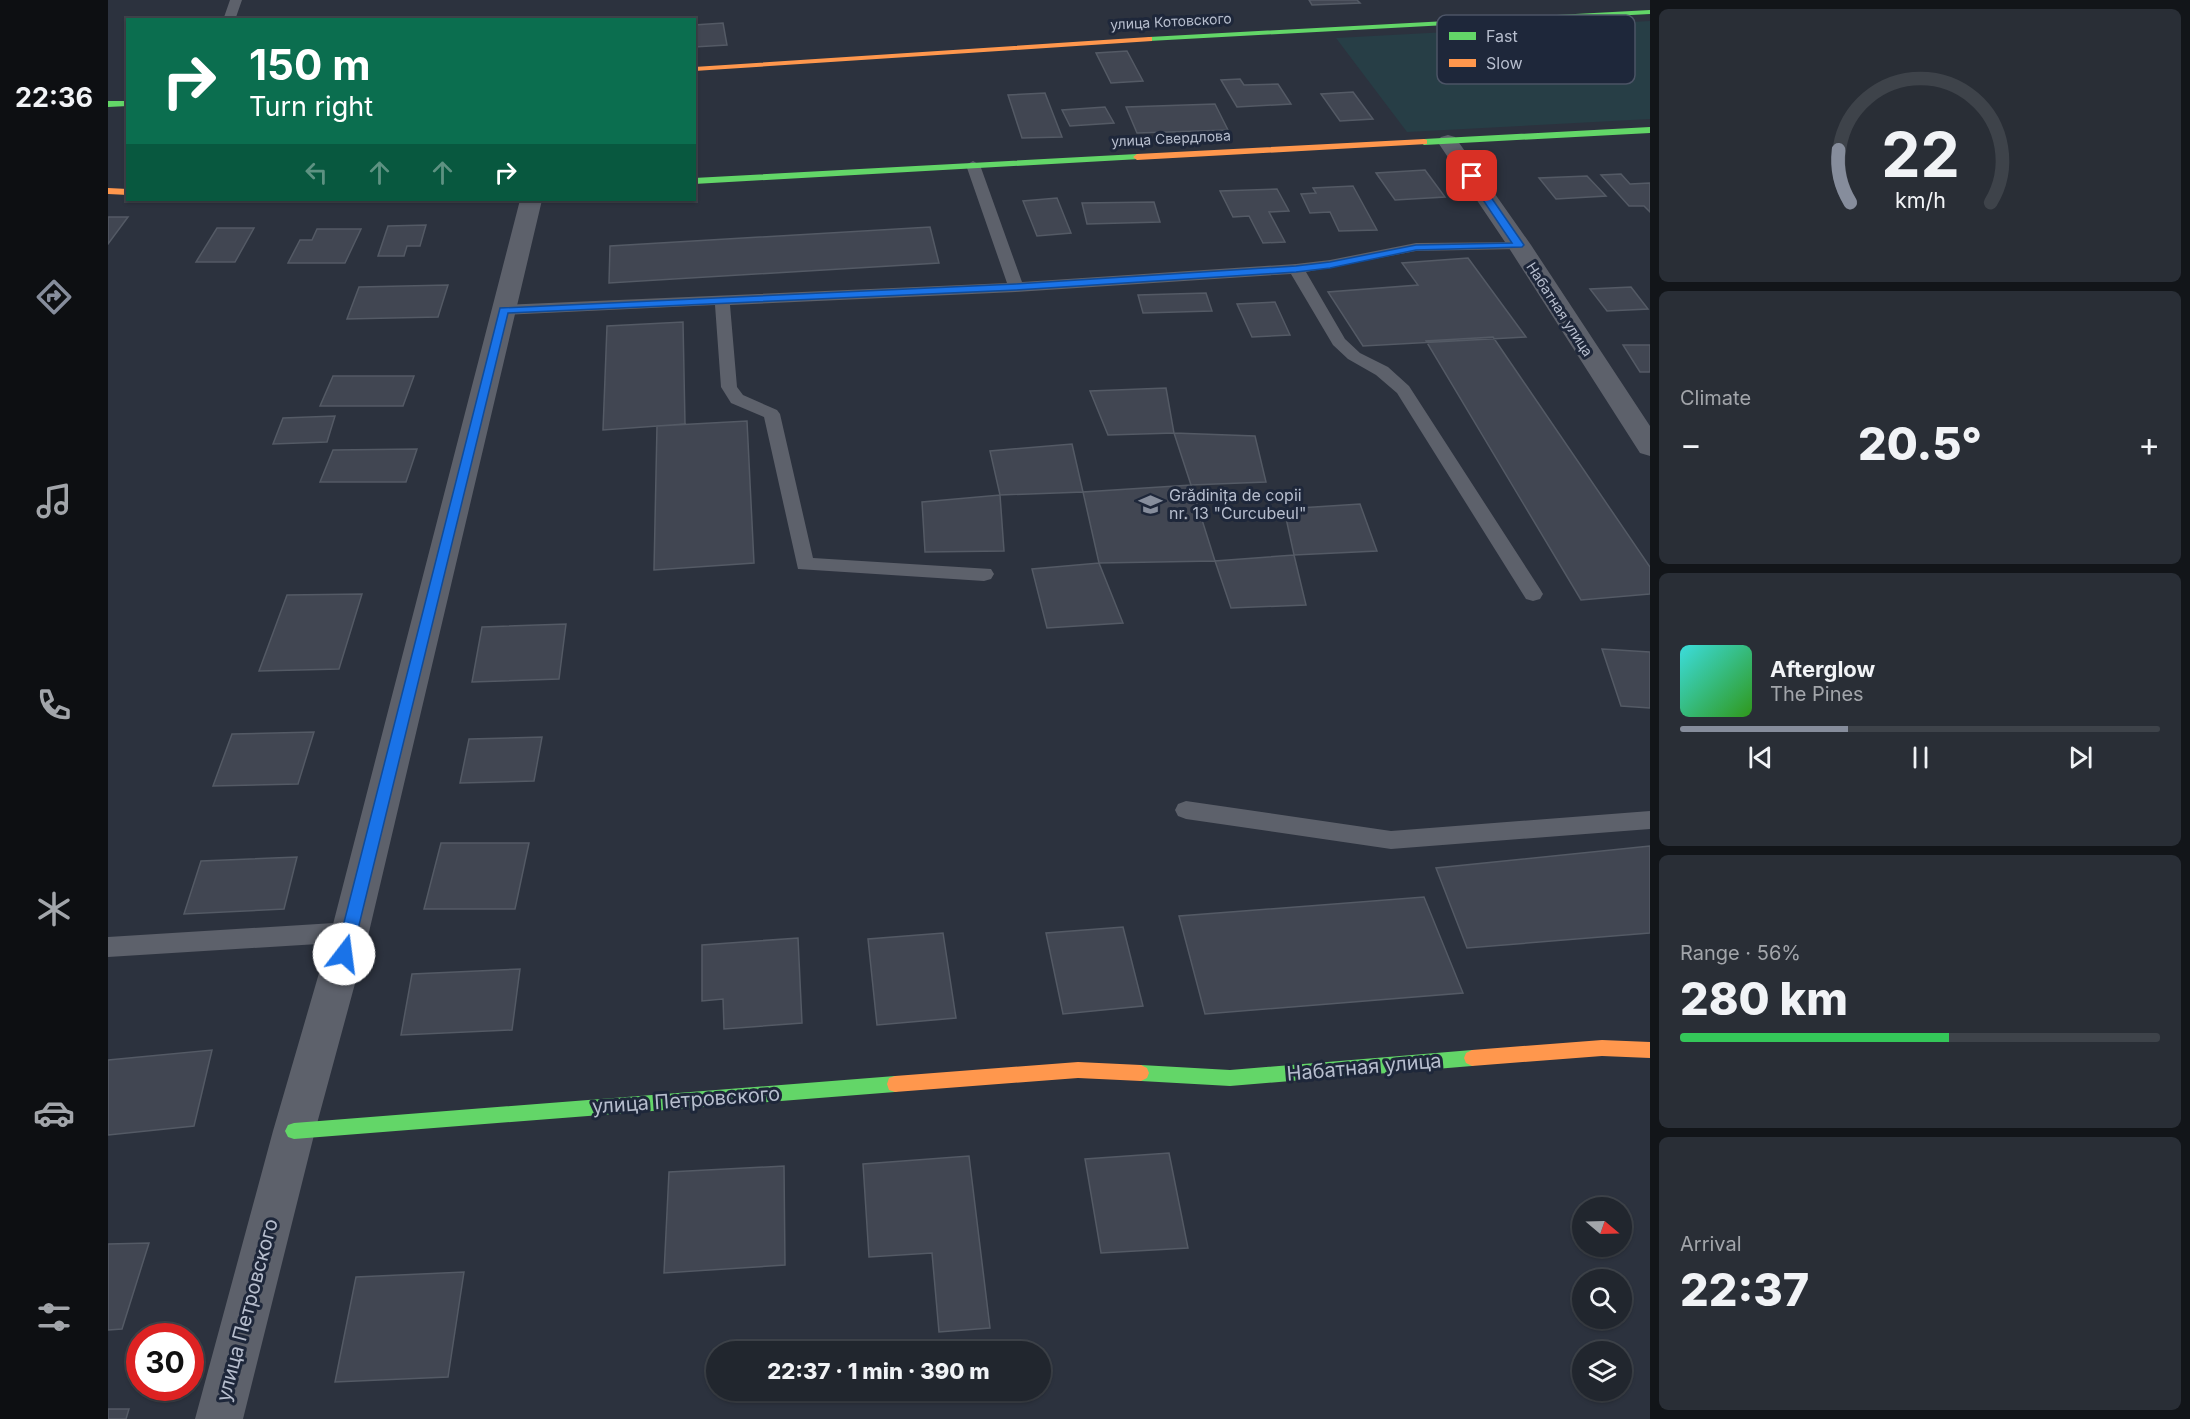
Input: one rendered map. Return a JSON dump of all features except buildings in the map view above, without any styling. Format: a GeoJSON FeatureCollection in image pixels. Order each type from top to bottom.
{"type":"FeatureCollection","features":[{"type":"Feature","properties":{"kind":"main road","name":"улица Котовского"},"geometry":{"type":"LineString","coordinates":[[1594,15],[1650,12]]}},
{"type":"Feature","properties":{"kind":"main road","name":"улица Котовского"},"geometry":{"type":"LineString","coordinates":[[696,69],[1073,43],[1437,23]]}},
{"type":"Feature","properties":{"kind":"main road"},"geometry":{"type":"LineString","coordinates":[[108,104],[126,103]]}},
{"type":"Feature","properties":{"kind":"main road","name":"улица Свердлова"},"geometry":{"type":"LineString","coordinates":[[696,181],[1650,130]]}},
{"type":"Feature","properties":{"kind":"main road"},"geometry":{"type":"LineString","coordinates":[[108,191],[126,192]]}},
{"type":"Feature","properties":{"kind":"main road","name":"Набатная улица"},"geometry":{"type":"LineString","coordinates":[[1078,1070],[1230,1078],[1602,1048],[1650,1050]]}},
{"type":"Feature","properties":{"kind":"main road","name":"улица Петровского"},"geometry":{"type":"LineString","coordinates":[[294,1131],[1078,1070]]}},
{"type":"Feature","properties":{"kind":"street","name":"Набатная улица"},"geometry":{"type":"LineString","coordinates":[[1448,141],[1519,245],[1650,447]]}},
{"type":"Feature","properties":{"kind":"street","name":"улица Петровского"},"geometry":{"type":"LineString","coordinates":[[219,1419],[294,1131],[350,932],[531,201]]}},
{"type":"Feature","properties":{"kind":"lane"},"geometry":{"type":"LineString","coordinates":[[229,18],[236,0]]}},
{"type":"Feature","properties":{"kind":"lane"},"geometry":{"type":"LineString","coordinates":[[973,165],[1016,287]]}},
{"type":"Feature","properties":{"kind":"lane"},"geometry":{"type":"LineString","coordinates":[[504,310],[1016,287],[1296,269],[1330,265],[1416,248],[1519,245]]}},
{"type":"Feature","properties":{"kind":"lane"},"geometry":{"type":"LineString","coordinates":[[1296,269],[1339,342],[1354,356],[1382,371],[1403,390],[1533,594]]}},
{"type":"Feature","properties":{"kind":"lane"},"geometry":{"type":"LineString","coordinates":[[722,300],[729,387],[737,399],[771,414],[776,425],[805,564],[984,574]]}},
{"type":"Feature","properties":{"kind":"lane"},"geometry":{"type":"LineString","coordinates":[[1186,810],[1390,840],[1650,820]]}},
{"type":"Feature","properties":{"kind":"lane"},"geometry":{"type":"LineString","coordinates":[[108,947],[350,932]]}},
{"type":"Feature","properties":{"kind":"shaded area"},"geometry":{"type":"Polygon","coordinates":[[[1650,21],[1650,119],[1407,132],[1336,38],[1437,33],[1437,84],[1635,84],[1635,22],[1650,21]]]}},
{"type":"Feature","properties":{"kind":"traffic: fast"},"geometry":{"type":"LineString","coordinates":[[1594,15],[1650,12]]}},
{"type":"Feature","properties":{"kind":"traffic: fast"},"geometry":{"type":"LineString","coordinates":[[1149,39],[1437,23]]}},
{"type":"Feature","properties":{"kind":"traffic: fast"},"geometry":{"type":"LineString","coordinates":[[108,104],[126,103]]}},
{"type":"Feature","properties":{"kind":"traffic: fast"},"geometry":{"type":"LineString","coordinates":[[1424,142],[1650,130]]}},
{"type":"Feature","properties":{"kind":"traffic: fast"},"geometry":{"type":"LineString","coordinates":[[696,181],[1137,157]]}},
{"type":"Feature","properties":{"kind":"traffic: fast"},"geometry":{"type":"LineString","coordinates":[[1141,1073],[1230,1078],[1472,1058]]}},
{"type":"Feature","properties":{"kind":"traffic: fast"},"geometry":{"type":"LineString","coordinates":[[294,1131],[895,1084]]}},
{"type":"Feature","properties":{"kind":"traffic: slow"},"geometry":{"type":"LineString","coordinates":[[696,69],[1149,39]]}},
{"type":"Feature","properties":{"kind":"traffic: slow"},"geometry":{"type":"LineString","coordinates":[[1137,157],[1424,142]]}},
{"type":"Feature","properties":{"kind":"traffic: slow"},"geometry":{"type":"LineString","coordinates":[[108,191],[126,192]]}},
{"type":"Feature","properties":{"kind":"traffic: slow"},"geometry":{"type":"LineString","coordinates":[[1472,1058],[1602,1048],[1650,1050]]}},
{"type":"Feature","properties":{"kind":"traffic: slow"},"geometry":{"type":"LineString","coordinates":[[895,1084],[1078,1070],[1141,1073]]}},
{"type":"Feature","properties":{"kind":"place","name":"Grădinița de copii nr. 13 \"Curcubeul\""},"geometry":{"type":"Point","coordinates":[1151,504]}},
{"type":"Feature","properties":{"kind":"route"},"geometry":{"type":"LineString","coordinates":[[344,954],[504,310],[1016,287],[1296,269],[1330,265],[1416,248],[1519,245],[1472,176]]}}]}
